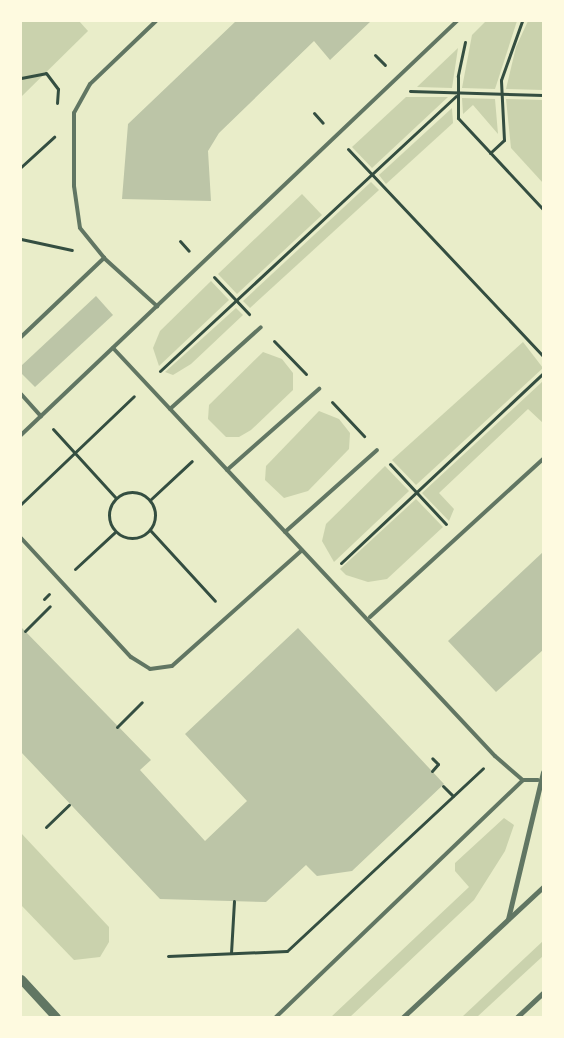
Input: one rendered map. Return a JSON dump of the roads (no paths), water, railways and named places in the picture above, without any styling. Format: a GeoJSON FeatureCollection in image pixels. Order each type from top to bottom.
{"type":"FeatureCollection","features":[{"type":"Feature","properties":{"kind":"street"},"geometry":{"type":"LineString","coordinates":[[508,919],[538,780],[543,772]]}},
{"type":"Feature","properties":{"kind":"street"},"geometry":{"type":"LineString","coordinates":[[403,1017],[543,887]]}},
{"type":"Feature","properties":{"kind":"street"},"geometry":{"type":"LineString","coordinates":[[21,979],[56,1017]]}},
{"type":"Feature","properties":{"kind":"street"},"geometry":{"type":"LineString","coordinates":[[517,1017],[543,993]]}},
{"type":"Feature","properties":{"kind":"lane"},"geometry":{"type":"LineString","coordinates":[[156,21],[90,84],[74,112],[74,186],[80,228],[104,258],[157,306]]}},
{"type":"Feature","properties":{"kind":"lane"},"geometry":{"type":"LineString","coordinates":[[21,435],[457,21]]}},
{"type":"Feature","properties":{"kind":"lane"},"geometry":{"type":"LineString","coordinates":[[21,337],[104,258]]}},
{"type":"Feature","properties":{"kind":"lane"},"geometry":{"type":"LineString","coordinates":[[170,409],[261,327]]}},
{"type":"Feature","properties":{"kind":"lane"},"geometry":{"type":"LineString","coordinates":[[113,348],[302,550],[370,617],[495,756],[523,780],[538,780]]}},
{"type":"Feature","properties":{"kind":"lane"},"geometry":{"type":"LineString","coordinates":[[227,470],[320,389]]}},
{"type":"Feature","properties":{"kind":"lane"},"geometry":{"type":"LineString","coordinates":[[21,394],[41,416]]}},
{"type":"Feature","properties":{"kind":"lane"},"geometry":{"type":"LineString","coordinates":[[285,532],[377,450]]}},
{"type":"Feature","properties":{"kind":"lane"},"geometry":{"type":"LineString","coordinates":[[370,617],[543,460]]}},
{"type":"Feature","properties":{"kind":"lane"},"geometry":{"type":"LineString","coordinates":[[21,538],[130,658],[150,669],[172,666],[302,550]]}},
{"type":"Feature","properties":{"kind":"lane"},"geometry":{"type":"LineString","coordinates":[[276,1017],[523,780]]}}]}
